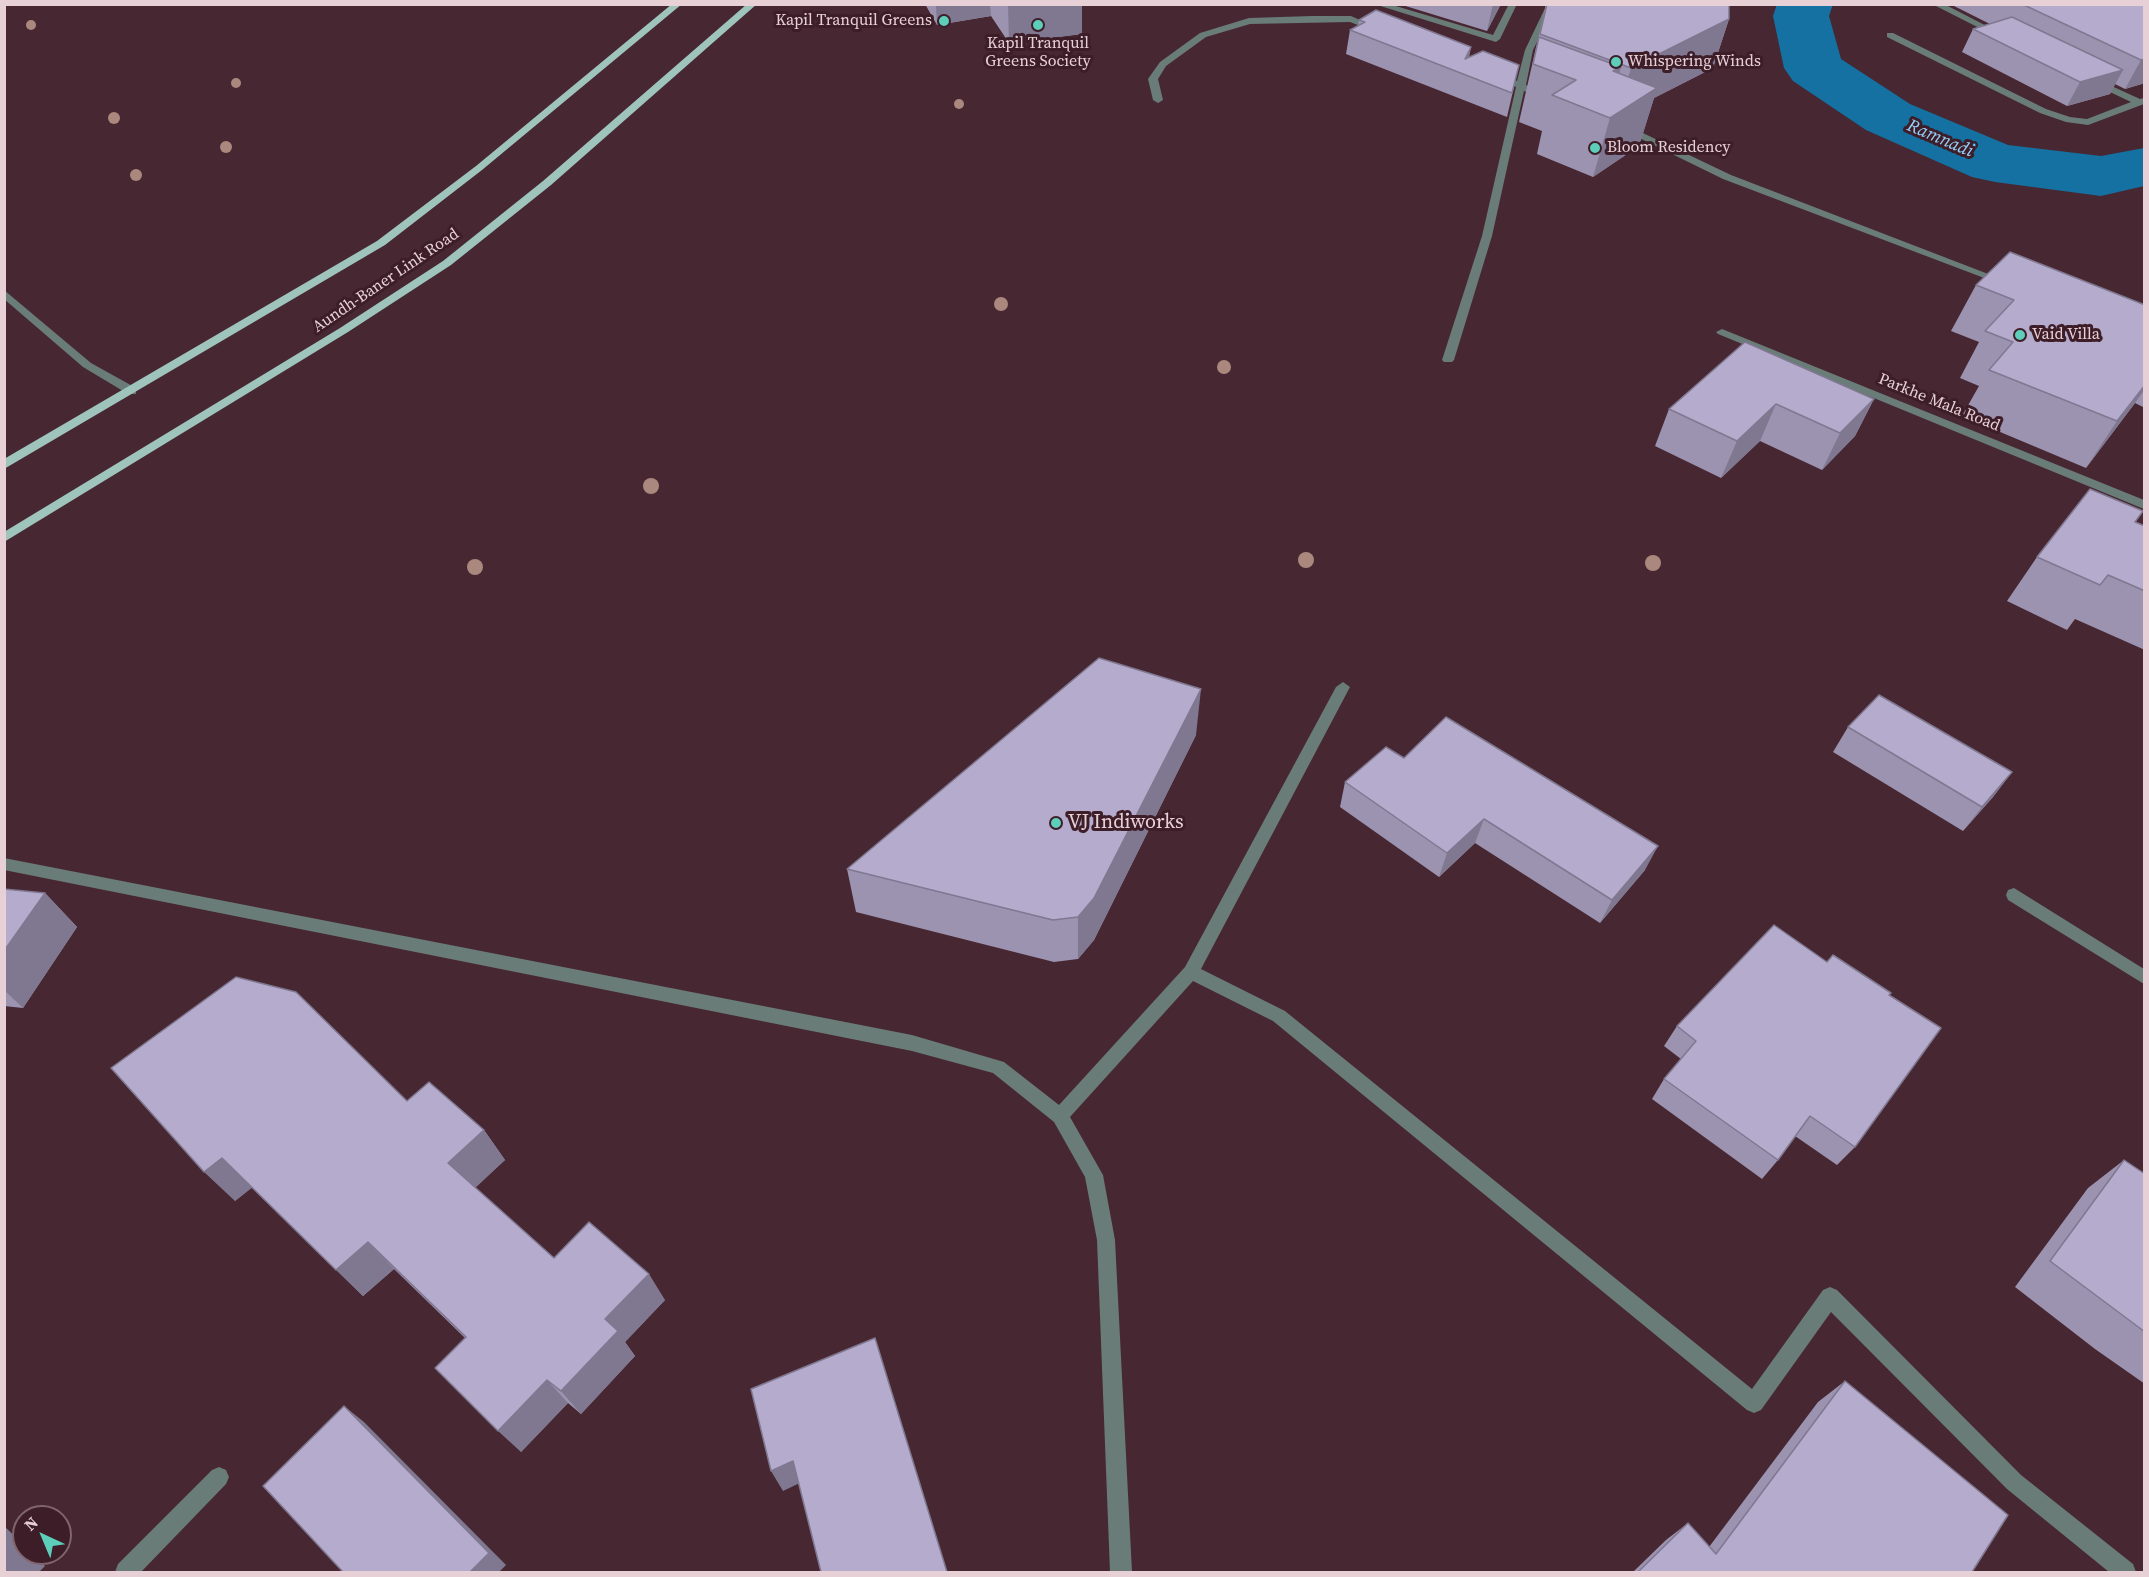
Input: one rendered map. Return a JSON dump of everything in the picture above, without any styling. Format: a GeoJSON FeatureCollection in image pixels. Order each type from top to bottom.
{"type":"FeatureCollection","features":[{"type":"Feature","properties":{"kind":"main road","name":"Aundh-Baner Link Road"},"geometry":{"type":"LineString","coordinates":[[4,465],[381,243],[479,168],[678,4]]}},
{"type":"Feature","properties":{"kind":"main road","name":"Aundh-Baner Link Road"},"geometry":{"type":"LineString","coordinates":[[4,538],[344,330],[447,263],[547,183],[753,4]]}},
{"type":"Feature","properties":{"kind":"street"},"geometry":{"type":"LineString","coordinates":[[1378,4],[1496,39],[1513,4]]}},
{"type":"Feature","properties":{"kind":"street"},"geometry":{"type":"LineString","coordinates":[[1448,360],[1487,236],[1528,50],[1552,4]]}},
{"type":"Feature","properties":{"kind":"street"},"geometry":{"type":"LineString","coordinates":[[1936,4],[2012,41]]}},
{"type":"Feature","properties":{"kind":"street"},"geometry":{"type":"LineString","coordinates":[[1158,100],[1153,79],[1163,64],[1203,36],[1249,21],[1351,19],[1383,32]]}},
{"type":"Feature","properties":{"kind":"street"},"geometry":{"type":"LineString","coordinates":[[1890,35],[2043,111],[2069,120],[2088,122],[2142,102]]}},
{"type":"Feature","properties":{"kind":"street"},"geometry":{"type":"LineString","coordinates":[[1489,73],[1552,98]]}},
{"type":"Feature","properties":{"kind":"street"},"geometry":{"type":"LineString","coordinates":[[2086,77],[2142,102]]}},
{"type":"Feature","properties":{"kind":"street"},"geometry":{"type":"LineString","coordinates":[[1615,123],[1727,177],[2013,286]]}},
{"type":"Feature","properties":{"kind":"street"},"geometry":{"type":"LineString","coordinates":[[4,293],[87,365],[132,391]]}},
{"type":"Feature","properties":{"kind":"street","name":"Parkhe Mala Road"},"geometry":{"type":"LineString","coordinates":[[1722,332],[2145,505]]}},
{"type":"Feature","properties":{"kind":"street"},"geometry":{"type":"LineString","coordinates":[[1060,1116],[1191,972],[1343,687]]}},
{"type":"Feature","properties":{"kind":"street"},"geometry":{"type":"LineString","coordinates":[[4,864],[912,1042],[998,1067],[1060,1116],[1094,1175],[1106,1240],[1121,1572]]}},
{"type":"Feature","properties":{"kind":"street"},"geometry":{"type":"LineString","coordinates":[[2014,895],[2145,977]]}},
{"type":"Feature","properties":{"kind":"street"},"geometry":{"type":"LineString","coordinates":[[1191,972],[1280,1016],[1754,1403],[1830,1297],[2014,1482],[2125,1572]]}},
{"type":"Feature","properties":{"kind":"street"},"geometry":{"type":"LineString","coordinates":[[126,1572],[219,1477]]}},
{"type":"Feature","properties":{"kind":"building"},"geometry":{"type":"Polygon","coordinates":[[[1547,4],[1729,4],[1729,19],[1631,68],[1540,34],[1547,4]]]}},
{"type":"Feature","properties":{"kind":"building"},"geometry":{"type":"Polygon","coordinates":[[[2022,4],[2145,4],[2145,59],[2141,60],[2022,4]]]}},
{"type":"Feature","properties":{"kind":"building"},"geometry":{"type":"Polygon","coordinates":[[[1376,10],[1471,47],[1465,59],[1483,51],[1519,65],[1512,93],[1350,30],[1365,22],[1359,20],[1376,10]]]}},
{"type":"Feature","properties":{"kind":"building"},"geometry":{"type":"Polygon","coordinates":[[[2012,17],[2123,70],[2080,82],[1973,29],[2012,17]]]}},
{"type":"Feature","properties":{"kind":"building"},"geometry":{"type":"Polygon","coordinates":[[[1539,37],[1621,67],[1613,71],[1657,88],[1610,118],[1552,95],[1576,80],[1533,64],[1539,37]]]}},
{"type":"Feature","properties":{"kind":"building"},"geometry":{"type":"Polygon","coordinates":[[[2010,252],[2145,305],[2145,385],[2117,421],[1989,370],[2013,342],[1985,331],[2014,300],[1976,285],[2010,252]]]}},
{"type":"Feature","properties":{"kind":"building"},"geometry":{"type":"Polygon","coordinates":[[[1745,342],[1874,399],[1840,433],[1776,404],[1737,441],[1669,409],[1745,342]]]}},
{"type":"Feature","properties":{"kind":"building"},"geometry":{"type":"Polygon","coordinates":[[[2090,489],[2143,511],[2135,522],[2145,526],[2145,591],[2108,575],[2100,585],[2037,557],[2090,489]]]}},
{"type":"Feature","properties":{"kind":"building","name":"VJ Indiworks"},"geometry":{"type":"Polygon","coordinates":[[[1099,658],[1201,689],[1094,898],[1078,917],[1053,920],[847,869],[1099,658]]]}},
{"type":"Feature","properties":{"kind":"building"},"geometry":{"type":"Polygon","coordinates":[[[1879,695],[2012,772],[1982,807],[1848,727],[1879,695]]]}},
{"type":"Feature","properties":{"kind":"building"},"geometry":{"type":"Polygon","coordinates":[[[1446,717],[1658,846],[1612,900],[1484,819],[1447,853],[1345,782],[1386,747],[1404,758],[1446,717]]]}},
{"type":"Feature","properties":{"kind":"building"},"geometry":{"type":"Polygon","coordinates":[[[4,889],[45,893],[4,951],[4,889]]]}},
{"type":"Feature","properties":{"kind":"building"},"geometry":{"type":"Polygon","coordinates":[[[1774,925],[1827,962],[1833,955],[1941,1028],[1855,1147],[1810,1116],[1778,1160],[1664,1079],[1696,1041],[1677,1026],[1774,925]]]}},
{"type":"Feature","properties":{"kind":"building"},"geometry":{"type":"Polygon","coordinates":[[[236,977],[296,992],[407,1101],[429,1082],[484,1130],[448,1163],[554,1258],[589,1222],[649,1274],[605,1319],[618,1331],[561,1391],[547,1380],[498,1431],[435,1368],[466,1337],[368,1242],[336,1270],[222,1158],[204,1172],[111,1068],[236,977]]]}},
{"type":"Feature","properties":{"kind":"building"},"geometry":{"type":"Polygon","coordinates":[[[2124,1160],[2145,1174],[2145,1332],[2050,1261],[2124,1160]]]}},
{"type":"Feature","properties":{"kind":"building"},"geometry":{"type":"Polygon","coordinates":[[[875,1338],[947,1572],[821,1572],[793,1461],[771,1471],[751,1389],[875,1338]]]}},
{"type":"Feature","properties":{"kind":"building"},"geometry":{"type":"Polygon","coordinates":[[[1845,1381],[2008,1515],[1972,1572],[1638,1572],[1688,1523],[1716,1554],[1845,1381]]]}},
{"type":"Feature","properties":{"kind":"building"},"geometry":{"type":"Polygon","coordinates":[[[344,1406],[489,1553],[470,1572],[343,1572],[263,1486],[344,1406]]]}},
{"type":"Feature","properties":{"kind":"waterway","name":"Ramnadi"},"geometry":{"type":"LineString","coordinates":[[1805,4],[1801,16],[1814,68],[1888,117],[1995,163],[2101,176],[2144,167]]}},
{"type":"Feature","properties":{"kind":"place","name":"Kapil Tranquil Greens"},"geometry":{"type":"Point","coordinates":[944,21]}},
{"type":"Feature","properties":{"kind":"place","name":"Kapil Tranquil Greens Society"},"geometry":{"type":"Point","coordinates":[1038,25]}},
{"type":"Feature","properties":{"kind":"place","name":"Whispering Winds"},"geometry":{"type":"Point","coordinates":[1616,62]}},
{"type":"Feature","properties":{"kind":"place","name":"Bloom Residency"},"geometry":{"type":"Point","coordinates":[1595,148]}},
{"type":"Feature","properties":{"kind":"place","name":"Vaid Villa"},"geometry":{"type":"Point","coordinates":[2020,335]}},
{"type":"Feature","properties":{"kind":"place","name":"VJ Indiworks"},"geometry":{"type":"Point","coordinates":[1056,823]}}]}
